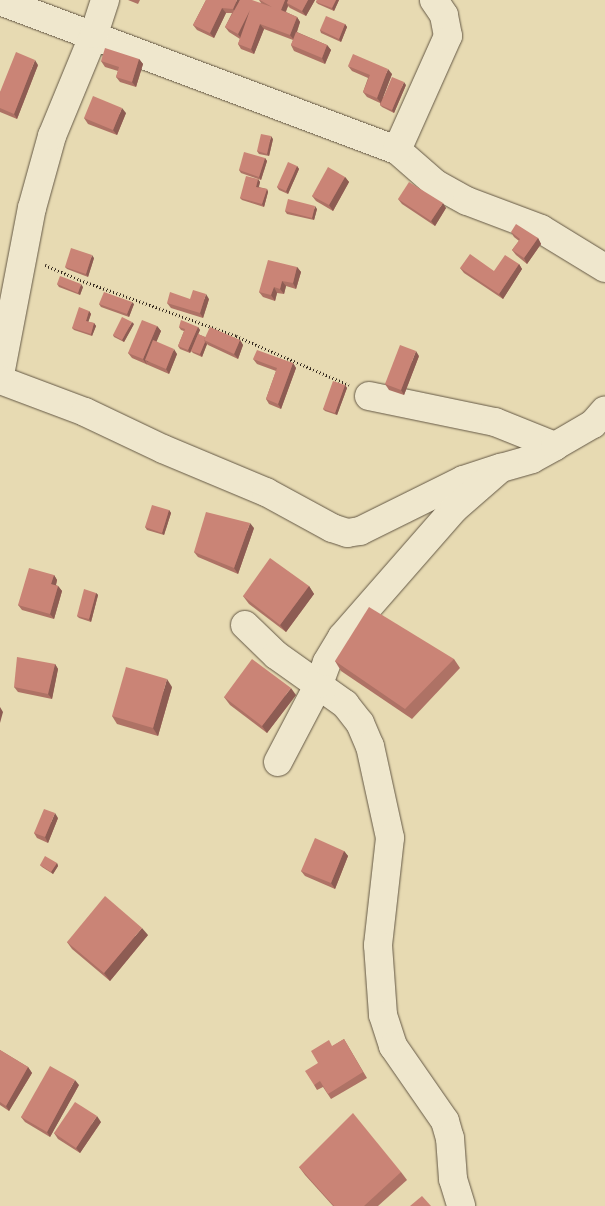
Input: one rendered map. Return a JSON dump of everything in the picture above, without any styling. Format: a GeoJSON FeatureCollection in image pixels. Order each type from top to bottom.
{"type":"FeatureCollection","features":[{"type":"Feature","properties":{"kind":"street"},"geometry":{"type":"LineString","coordinates":[[0,375],[21,256],[52,136],[94,34],[105,0]]}},
{"type":"Feature","properties":{"kind":"street"},"geometry":{"type":"LineString","coordinates":[[397,150],[448,36],[444,15],[434,0]]}},
{"type":"Feature","properties":{"kind":"street"},"geometry":{"type":"LineString","coordinates":[[0,1],[94,34],[397,150],[418,170],[467,201],[541,229],[605,268]]}},
{"type":"Feature","properties":{"kind":"street"},"geometry":{"type":"LineString","coordinates":[[0,380],[85,412],[163,449],[266,492],[332,528],[347,533],[360,531],[463,480],[532,459],[592,424],[605,410]]}},
{"type":"Feature","properties":{"kind":"street"},"geometry":{"type":"LineString","coordinates":[[369,396],[495,422],[555,446]]}},
{"type":"Feature","properties":{"kind":"street"},"geometry":{"type":"LineString","coordinates":[[278,762],[319,684],[327,662],[342,637],[454,509],[501,468]]}},
{"type":"Feature","properties":{"kind":"street"},"geometry":{"type":"LineString","coordinates":[[245,625],[276,655],[345,704],[360,723],[370,746],[390,838],[378,945],[383,1015],[394,1046],[445,1121],[450,1138],[453,1179],[461,1206]]}},
{"type":"Feature","properties":{"kind":"path"},"geometry":{"type":"LineString","coordinates":[[21,256],[80,280],[236,336],[350,385],[369,396]]}},
{"type":"Feature","properties":{"kind":"building"},"geometry":{"type":"Polygon","coordinates":[[[206,0],[237,0],[233,9],[222,8],[210,33],[193,25],[206,0]]]}},
{"type":"Feature","properties":{"kind":"building"},"geometry":{"type":"Polygon","coordinates":[[[240,0],[252,0],[272,7],[260,0],[285,0],[281,10],[297,17],[290,35],[260,24],[251,49],[238,44],[250,10],[238,34],[225,27],[240,0]]]}},
{"type":"Feature","properties":{"kind":"building"},"geometry":{"type":"Polygon","coordinates":[[[288,0],[308,0],[302,11],[287,3],[288,0]]]}},
{"type":"Feature","properties":{"kind":"building"},"geometry":{"type":"Polygon","coordinates":[[[317,0],[336,0],[332,8],[316,2],[317,0]]]}},
{"type":"Feature","properties":{"kind":"building"},"geometry":{"type":"Polygon","coordinates":[[[326,16],[345,24],[339,39],[320,30],[326,16]]]}},
{"type":"Feature","properties":{"kind":"building"},"geometry":{"type":"Polygon","coordinates":[[[296,32],[327,45],[322,58],[291,45],[296,32]]]}},
{"type":"Feature","properties":{"kind":"building"},"geometry":{"type":"Polygon","coordinates":[[[105,48],[139,59],[132,82],[116,77],[119,67],[101,61],[105,48]]]}},
{"type":"Feature","properties":{"kind":"building"},"geometry":{"type":"Polygon","coordinates":[[[16,52],[35,60],[14,114],[0,108],[0,92],[16,52]]]}},
{"type":"Feature","properties":{"kind":"building"},"geometry":{"type":"Polygon","coordinates":[[[353,54],[388,69],[377,98],[363,92],[370,75],[348,66],[353,54]]]}},
{"type":"Feature","properties":{"kind":"building"},"geometry":{"type":"Polygon","coordinates":[[[392,77],[404,82],[392,110],[380,105],[392,77]]]}},
{"type":"Feature","properties":{"kind":"building"},"geometry":{"type":"Polygon","coordinates":[[[93,96],[122,108],[113,130],[84,118],[93,96]]]}},
{"type":"Feature","properties":{"kind":"building"},"geometry":{"type":"Polygon","coordinates":[[[261,134],[271,136],[267,154],[257,151],[261,134]]]}},
{"type":"Feature","properties":{"kind":"building"},"geometry":{"type":"Polygon","coordinates":[[[244,152],[265,158],[259,177],[239,170],[244,152]]]}},
{"type":"Feature","properties":{"kind":"building"},"geometry":{"type":"Polygon","coordinates":[[[288,162],[297,166],[286,191],[277,187],[288,162]]]}},
{"type":"Feature","properties":{"kind":"building"},"geometry":{"type":"Polygon","coordinates":[[[328,167],[345,177],[329,205],[312,196],[328,167]]]}},
{"type":"Feature","properties":{"kind":"building"},"geometry":{"type":"Polygon","coordinates":[[[246,176],[258,179],[256,187],[267,189],[262,204],[240,198],[246,176]]]}},
{"type":"Feature","properties":{"kind":"building"},"geometry":{"type":"Polygon","coordinates":[[[409,182],[443,203],[431,221],[398,199],[409,182]]]}},
{"type":"Feature","properties":{"kind":"building"},"geometry":{"type":"Polygon","coordinates":[[[288,199],[315,206],[312,218],[285,211],[288,199]]]}},
{"type":"Feature","properties":{"kind":"building"},"geometry":{"type":"Polygon","coordinates":[[[516,224],[538,238],[524,258],[512,250],[520,239],[511,232],[516,224]]]}},
{"type":"Feature","properties":{"kind":"building"},"geometry":{"type":"Polygon","coordinates":[[[71,248],[92,255],[86,274],[65,267],[71,248]]]}},
{"type":"Feature","properties":{"kind":"building"},"geometry":{"type":"Polygon","coordinates":[[[470,254],[494,271],[505,255],[519,264],[499,294],[460,268],[470,254]]]}},
{"type":"Feature","properties":{"kind":"building"},"geometry":{"type":"Polygon","coordinates":[[[268,260],[297,267],[293,283],[282,281],[280,289],[274,287],[271,295],[259,292],[268,260]]]}},
{"type":"Feature","properties":{"kind":"building"},"geometry":{"type":"Polygon","coordinates":[[[60,276],[81,284],[78,293],[57,284],[60,276]]]}},
{"type":"Feature","properties":{"kind":"building"},"geometry":{"type":"Polygon","coordinates":[[[193,290],[206,294],[200,313],[167,303],[170,292],[190,299],[193,290]]]}},
{"type":"Feature","properties":{"kind":"building"},"geometry":{"type":"Polygon","coordinates":[[[104,292],[132,302],[127,314],[99,304],[104,292]]]}},
{"type":"Feature","properties":{"kind":"building"},"geometry":{"type":"Polygon","coordinates":[[[79,307],[89,311],[86,321],[94,323],[91,334],[72,328],[79,307]]]}},
{"type":"Feature","properties":{"kind":"building"},"geometry":{"type":"Polygon","coordinates":[[[122,317],[132,322],[122,340],[113,335],[122,317]]]}},
{"type":"Feature","properties":{"kind":"building"},"geometry":{"type":"Polygon","coordinates":[[[142,320],[157,326],[143,359],[128,353],[142,320]]]}},
{"type":"Feature","properties":{"kind":"building"},"geometry":{"type":"Polygon","coordinates":[[[181,320],[198,327],[188,350],[178,346],[185,329],[179,327],[181,320]]]}},
{"type":"Feature","properties":{"kind":"building"},"geometry":{"type":"Polygon","coordinates":[[[210,327],[240,340],[234,354],[204,340],[210,327]]]}},
{"type":"Feature","properties":{"kind":"building"},"geometry":{"type":"Polygon","coordinates":[[[198,334],[205,337],[200,354],[191,351],[198,334]]]}},
{"type":"Feature","properties":{"kind":"building"},"geometry":{"type":"Polygon","coordinates":[[[153,340],[174,349],[166,369],[145,360],[153,340]]]}},
{"type":"Feature","properties":{"kind":"building"},"geometry":{"type":"Polygon","coordinates":[[[400,345],[416,351],[401,390],[385,384],[400,345]]]}},
{"type":"Feature","properties":{"kind":"building"},"geometry":{"type":"Polygon","coordinates":[[[257,350],[293,363],[278,404],[266,399],[277,368],[253,359],[257,350]]]}},
{"type":"Feature","properties":{"kind":"building"},"geometry":{"type":"Polygon","coordinates":[[[333,381],[345,385],[335,413],[323,409],[333,381]]]}},
{"type":"Feature","properties":{"kind":"building"},"geometry":{"type":"Polygon","coordinates":[[[152,505],[169,510],[162,533],[145,527],[152,505]]]}},
{"type":"Feature","properties":{"kind":"building"},"geometry":{"type":"Polygon","coordinates":[[[206,512],[250,523],[234,568],[194,552],[206,512]]]}},
{"type":"Feature","properties":{"kind":"building"},"geometry":{"type":"Polygon","coordinates":[[[270,558],[309,586],[280,625],[243,596],[270,558]]]}},
{"type":"Feature","properties":{"kind":"building"},"geometry":{"type":"Polygon","coordinates":[[[29,568],[54,575],[51,584],[58,586],[50,614],[18,605],[29,568]]]}},
{"type":"Feature","properties":{"kind":"building"},"geometry":{"type":"Polygon","coordinates":[[[84,589],[96,593],[89,619],[77,616],[84,589]]]}},
{"type":"Feature","properties":{"kind":"building"},"geometry":{"type":"Polygon","coordinates":[[[369,607],[454,659],[405,709],[335,661],[369,607]]]}},
{"type":"Feature","properties":{"kind":"building"},"geometry":{"type":"Polygon","coordinates":[[[17,657],[55,664],[48,694],[14,687],[17,657]]]}},
{"type":"Feature","properties":{"kind":"building"},"geometry":{"type":"Polygon","coordinates":[[[252,659],[291,688],[262,726],[224,697],[252,659]]]}},
{"type":"Feature","properties":{"kind":"building"},"geometry":{"type":"Polygon","coordinates":[[[126,667],[167,679],[153,728],[112,716],[126,667]]]}},
{"type":"Feature","properties":{"kind":"building"},"geometry":{"type":"Polygon","coordinates":[[[44,809],[55,813],[45,837],[34,833],[44,809]]]}},
{"type":"Feature","properties":{"kind":"building"},"geometry":{"type":"Polygon","coordinates":[[[315,838],[344,851],[331,883],[301,871],[315,838]]]}},
{"type":"Feature","properties":{"kind":"building"},"geometry":{"type":"Polygon","coordinates":[[[45,856],[57,863],[51,872],[40,865],[45,856]]]}},
{"type":"Feature","properties":{"kind":"building"},"geometry":{"type":"Polygon","coordinates":[[[105,896],[142,928],[104,973],[67,942],[105,896]]]}},
{"type":"Feature","properties":{"kind":"building"},"geometry":{"type":"Polygon","coordinates":[[[344,1039],[363,1072],[328,1094],[320,1081],[314,1085],[305,1071],[318,1063],[311,1051],[329,1040],[332,1046],[344,1039]]]}},
{"type":"Feature","properties":{"kind":"building"},"geometry":{"type":"Polygon","coordinates":[[[0,1050],[28,1067],[6,1106],[0,1102],[0,1050]]]}},
{"type":"Feature","properties":{"kind":"building"},"geometry":{"type":"Polygon","coordinates":[[[50,1066],[75,1080],[47,1132],[21,1117],[50,1066]]]}},
{"type":"Feature","properties":{"kind":"building"},"geometry":{"type":"Polygon","coordinates":[[[75,1102],[97,1116],[76,1148],[54,1133],[75,1102]]]}},
{"type":"Feature","properties":{"kind":"building"},"geometry":{"type":"Polygon","coordinates":[[[353,1113],[401,1172],[364,1206],[334,1206],[299,1167],[353,1113]]]}},
{"type":"Feature","properties":{"kind":"building"},"geometry":{"type":"Polygon","coordinates":[[[422,1196],[431,1206],[410,1206],[422,1196]]]}}]}
